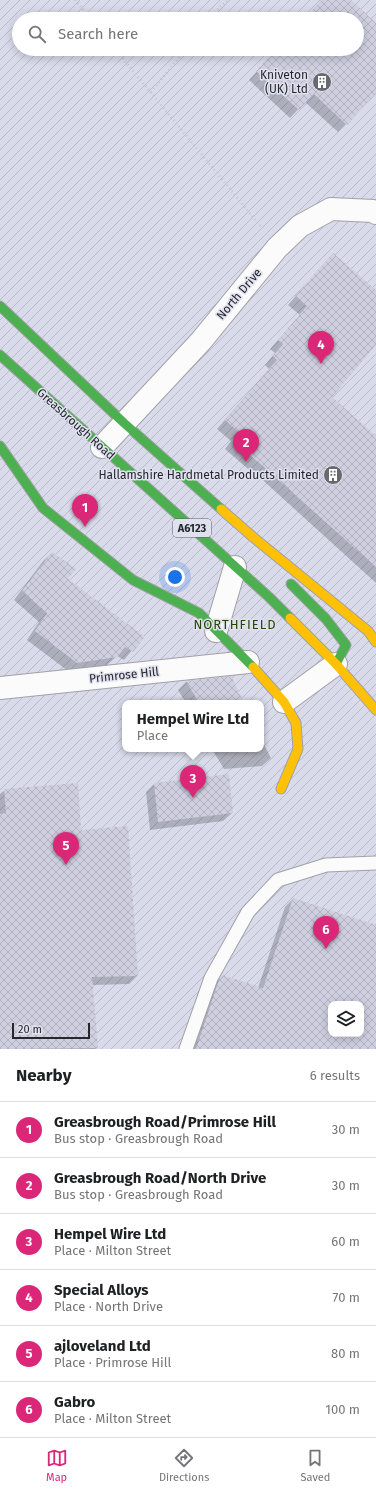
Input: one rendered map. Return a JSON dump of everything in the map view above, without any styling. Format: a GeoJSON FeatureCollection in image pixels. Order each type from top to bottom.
{"type":"FeatureCollection","features":[{"type":"Feature","properties":{"kind":"main road","name":"A6123"},"geometry":{"type":"LineString","coordinates":[[0,306],[124,423],[253,536],[373,636]]}},
{"type":"Feature","properties":{"kind":"main road","name":"Greasbrough Road"},"geometry":{"type":"LineString","coordinates":[[0,355],[269,597],[336,664],[376,710]]}},
{"type":"Feature","properties":{"kind":"main road"},"geometry":{"type":"LineString","coordinates":[[0,446],[43,508],[133,580],[199,614],[248,662],[284,702],[296,722],[298,749],[281,790]]}},
{"type":"Feature","properties":{"kind":"main road","name":"A6123"},"geometry":{"type":"LineString","coordinates":[[253,536],[271,564]]}},
{"type":"Feature","properties":{"kind":"main road"},"geometry":{"type":"LineString","coordinates":[[282,574],[326,619],[346,645],[336,664]]}},
{"type":"Feature","properties":{"kind":"street","name":"North Drive"},"geometry":{"type":"LineString","coordinates":[[102,447],[201,341],[278,248],[300,226],[331,209],[373,211],[376,213]]}},
{"type":"Feature","properties":{"kind":"street"},"geometry":{"type":"LineString","coordinates":[[216,631],[235,567]]}},
{"type":"Feature","properties":{"kind":"street","name":"Primrose Hill"},"geometry":{"type":"LineString","coordinates":[[0,688],[248,662]]}},
{"type":"Feature","properties":{"kind":"street"},"geometry":{"type":"LineString","coordinates":[[284,702],[336,664]]}},
{"type":"Feature","properties":{"kind":"lane"},"geometry":{"type":"LineString","coordinates":[[186,1049],[211,978],[248,912],[278,880],[326,865],[376,863]]}},
{"type":"Feature","properties":{"kind":"path"},"geometry":{"type":"LineString","coordinates":[[75,0],[85,12]]}},
{"type":"Feature","properties":{"kind":"path"},"geometry":{"type":"LineString","coordinates":[[216,12],[228,0]]}},
{"type":"Feature","properties":{"kind":"path"},"geometry":{"type":"LineString","coordinates":[[121,56],[278,248]]}},
{"type":"Feature","properties":{"kind":"path"},"geometry":{"type":"LineString","coordinates":[[151,92],[180,56]]}},
{"type":"Feature","properties":{"kind":"shaded area"},"geometry":{"type":"Polygon","coordinates":[[[0,0],[376,0],[376,1049],[0,1049],[0,0]]]}},
{"type":"Feature","properties":{"kind":"building","name":"Kniveton (UK) Ltd"},"geometry":{"type":"Polygon","coordinates":[[[321,0],[351,0],[376,23],[376,93],[347,125],[314,94],[299,110],[256,71],[270,56],[364,56],[364,12],[310,12],[321,0]]]}},
{"type":"Feature","properties":{"kind":"building"},"geometry":{"type":"Polygon","coordinates":[[[333,253],[376,290],[376,345],[332,397],[376,436],[376,567],[232,440],[239,432],[225,420],[277,360],[273,356],[283,344],[278,340],[307,306],[295,296],[333,253]]]}},
{"type":"Feature","properties":{"kind":"building"},"geometry":{"type":"Polygon","coordinates":[[[52,552],[76,569],[68,579],[145,637],[133,652],[125,647],[117,657],[77,663],[35,631],[47,613],[22,591],[52,552]]]}},
{"type":"Feature","properties":{"kind":"building"},"geometry":{"type":"Polygon","coordinates":[[[231,676],[243,700],[197,700],[186,681],[231,676]]]}},
{"type":"Feature","properties":{"kind":"building"},"geometry":{"type":"Polygon","coordinates":[[[229,774],[233,813],[158,822],[154,783],[229,774]]]}},
{"type":"Feature","properties":{"kind":"building"},"geometry":{"type":"Polygon","coordinates":[[[78,783],[81,830],[128,826],[138,976],[92,977],[98,1048],[0,1049],[0,814],[6,813],[4,789],[78,783]]]}},
{"type":"Feature","properties":{"kind":"building"},"geometry":{"type":"Polygon","coordinates":[[[293,898],[376,925],[376,1049],[196,1049],[222,975],[263,988],[293,898]]]}},
{"type":"Feature","properties":{"kind":"traffic: fast"},"geometry":{"type":"LineString","coordinates":[[0,306],[124,423],[221,509]]}},
{"type":"Feature","properties":{"kind":"traffic: fast"},"geometry":{"type":"LineString","coordinates":[[0,355],[269,597],[290,618]]}},
{"type":"Feature","properties":{"kind":"traffic: fast"},"geometry":{"type":"LineString","coordinates":[[0,446],[43,508],[133,580],[199,613],[253,667]]}},
{"type":"Feature","properties":{"kind":"traffic: fast"},"geometry":{"type":"LineString","coordinates":[[291,584],[326,619],[346,645],[336,664]]}},
{"type":"Feature","properties":{"kind":"traffic: slow"},"geometry":{"type":"LineString","coordinates":[[221,509],[368,631],[376,642]]}},
{"type":"Feature","properties":{"kind":"traffic: slow"},"geometry":{"type":"LineString","coordinates":[[290,618],[336,664],[376,710]]}},
{"type":"Feature","properties":{"kind":"traffic: slow"},"geometry":{"type":"LineString","coordinates":[[253,667],[284,702],[296,723],[298,749],[281,789]]}},
{"type":"Feature","properties":{"kind":"place","name":"Kniveton (UK) Ltd"},"geometry":{"type":"Point","coordinates":[322,82]}},
{"type":"Feature","properties":{"kind":"place","name":"Special Alloys"},"geometry":{"type":"Point","coordinates":[321,364]}},
{"type":"Feature","properties":{"kind":"place","name":"Greasbrough Road/North Drive"},"geometry":{"type":"Point","coordinates":[246,462]}},
{"type":"Feature","properties":{"kind":"place","name":"Hallamshire Hardmetal Products Limited"},"geometry":{"type":"Point","coordinates":[333,475]}},
{"type":"Feature","properties":{"kind":"place","name":"Greasbrough Road/Primrose Hill"},"geometry":{"type":"Point","coordinates":[85,527]}},
{"type":"Feature","properties":{"kind":"place","name":"Hempel Wire Ltd"},"geometry":{"type":"Point","coordinates":[193,798]}},
{"type":"Feature","properties":{"kind":"place","name":"ajloveland Ltd"},"geometry":{"type":"Point","coordinates":[66,865]}},
{"type":"Feature","properties":{"kind":"place","name":"Gabro"},"geometry":{"type":"Point","coordinates":[326,949]}},
{"type":"Feature","properties":{"kind":"district","name":"NORTHFIELD"},"geometry":{"type":"Point","coordinates":[235,624]}}]}
